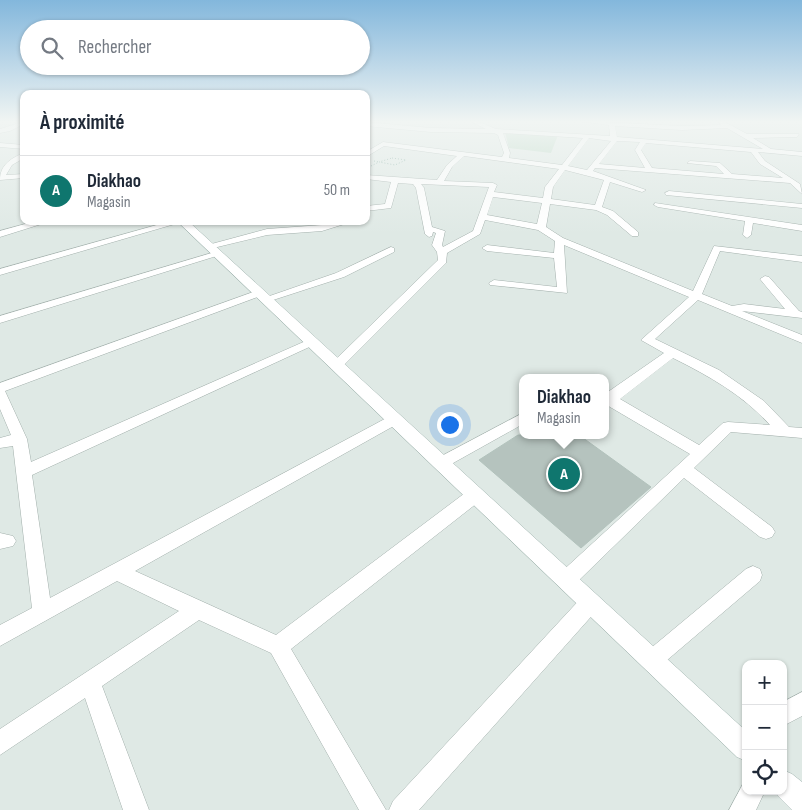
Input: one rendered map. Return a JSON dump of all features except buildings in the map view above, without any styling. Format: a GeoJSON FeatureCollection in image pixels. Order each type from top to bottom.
{"type":"FeatureCollection","features":[{"type":"Feature","properties":{"kind":"main road"},"geometry":{"type":"LineString","coordinates":[[186,225],[590,603],[742,741]]}},
{"type":"Feature","properties":{"kind":"main road"},"geometry":{"type":"LineString","coordinates":[[787,787],[802,800]]}},
{"type":"Feature","properties":{"kind":"street"},"geometry":{"type":"LineString","coordinates":[[0,178],[8,164],[16,159]]}},
{"type":"Feature","properties":{"kind":"street"},"geometry":{"type":"LineString","coordinates":[[440,181],[449,166],[457,159]]}},
{"type":"Feature","properties":{"kind":"street"},"geometry":{"type":"LineString","coordinates":[[497,159],[588,172],[642,190]]}},
{"type":"Feature","properties":{"kind":"street"},"geometry":{"type":"LineString","coordinates":[[541,228],[549,187],[569,159]]}},
{"type":"Feature","properties":{"kind":"street"},"geometry":{"type":"LineString","coordinates":[[588,172],[596,166],[601,159]]}},
{"type":"Feature","properties":{"kind":"street"},"geometry":{"type":"LineString","coordinates":[[642,159],[648,170]]}},
{"type":"Feature","properties":{"kind":"street"},"geometry":{"type":"LineString","coordinates":[[758,159],[798,186]]}},
{"type":"Feature","properties":{"kind":"street"},"geometry":{"type":"LineString","coordinates":[[681,163],[718,164],[730,176]]}},
{"type":"Feature","properties":{"kind":"street"},"geometry":{"type":"LineString","coordinates":[[596,166],[730,176],[798,186]]}},
{"type":"Feature","properties":{"kind":"street"},"geometry":{"type":"LineString","coordinates":[[0,178],[20,176]]}},
{"type":"Feature","properties":{"kind":"street"},"geometry":{"type":"LineString","coordinates":[[370,178],[394,182],[440,181],[493,185],[478,232],[442,252]]}},
{"type":"Feature","properties":{"kind":"street"},"geometry":{"type":"LineString","coordinates":[[598,208],[608,178]]}},
{"type":"Feature","properties":{"kind":"street"},"geometry":{"type":"LineString","coordinates":[[370,208],[388,206],[394,182]]}},
{"type":"Feature","properties":{"kind":"street"},"geometry":{"type":"LineString","coordinates":[[336,366],[443,261],[442,252],[437,245],[441,231],[429,232],[420,188],[416,183]]}},
{"type":"Feature","properties":{"kind":"street"},"geometry":{"type":"LineString","coordinates":[[669,193],[802,206]]}},
{"type":"Feature","properties":{"kind":"street"},"geometry":{"type":"LineString","coordinates":[[490,194],[546,203],[598,208],[610,213],[635,234]]}},
{"type":"Feature","properties":{"kind":"street"},"geometry":{"type":"LineString","coordinates":[[688,195],[689,200],[697,205],[696,211]]}},
{"type":"Feature","properties":{"kind":"street"},"geometry":{"type":"LineString","coordinates":[[658,205],[802,228]]}},
{"type":"Feature","properties":{"kind":"street"},"geometry":{"type":"LineString","coordinates":[[482,217],[541,228],[560,240],[802,339]]}},
{"type":"Feature","properties":{"kind":"street"},"geometry":{"type":"LineString","coordinates":[[747,235],[749,220]]}},
{"type":"Feature","properties":{"kind":"street"},"geometry":{"type":"LineString","coordinates":[[0,234],[29,225]]}},
{"type":"Feature","properties":{"kind":"street"},"geometry":{"type":"LineString","coordinates":[[0,272],[168,225]]}},
{"type":"Feature","properties":{"kind":"street"},"geometry":{"type":"LineString","coordinates":[[0,320],[288,226],[322,228],[334,225]]}},
{"type":"Feature","properties":{"kind":"street"},"geometry":{"type":"LineString","coordinates":[[494,283],[563,291],[560,240]]}},
{"type":"Feature","properties":{"kind":"street"},"geometry":{"type":"LineString","coordinates":[[487,248],[560,256]]}},
{"type":"Feature","properties":{"kind":"street"},"geometry":{"type":"LineString","coordinates":[[794,433],[714,373],[647,340],[696,296],[717,248],[802,259]]}},
{"type":"Feature","properties":{"kind":"street"},"geometry":{"type":"LineString","coordinates":[[0,388],[263,296],[340,274],[391,250]]}},
{"type":"Feature","properties":{"kind":"street"},"geometry":{"type":"LineString","coordinates":[[765,279],[799,315]]}},
{"type":"Feature","properties":{"kind":"street"},"geometry":{"type":"LineString","coordinates":[[729,309],[744,307],[799,315]]}},
{"type":"Feature","properties":{"kind":"street"},"geometry":{"type":"LineString","coordinates":[[24,472],[312,343]]}},
{"type":"Feature","properties":{"kind":"street"},"geometry":{"type":"LineString","coordinates":[[609,398],[673,352]]}},
{"type":"Feature","properties":{"kind":"street"},"geometry":{"type":"LineString","coordinates":[[0,393],[20,439],[42,613]]}},
{"type":"Feature","properties":{"kind":"street"},"geometry":{"type":"LineString","coordinates":[[609,400],[701,453]]}},
{"type":"Feature","properties":{"kind":"street"},"geometry":{"type":"LineString","coordinates":[[0,636],[394,419]]}},
{"type":"Feature","properties":{"kind":"street"},"geometry":{"type":"LineString","coordinates":[[441,463],[519,420]]}},
{"type":"Feature","properties":{"kind":"street"},"geometry":{"type":"LineString","coordinates":[[566,580],[728,427],[794,433]]}},
{"type":"Feature","properties":{"kind":"street"},"geometry":{"type":"LineString","coordinates":[[0,444],[20,439]]}},
{"type":"Feature","properties":{"kind":"street"},"geometry":{"type":"LineString","coordinates":[[684,468],[766,532]]}},
{"type":"Feature","properties":{"kind":"street"},"geometry":{"type":"LineString","coordinates":[[278,646],[475,495]]}},
{"type":"Feature","properties":{"kind":"street"},"geometry":{"type":"LineString","coordinates":[[116,572],[278,646],[373,810]]}},
{"type":"Feature","properties":{"kind":"street"},"geometry":{"type":"LineString","coordinates":[[652,660],[753,575]]}},
{"type":"Feature","properties":{"kind":"street"},"geometry":{"type":"LineString","coordinates":[[402,810],[590,603]]}},
{"type":"Feature","properties":{"kind":"street"},"geometry":{"type":"LineString","coordinates":[[0,743],[197,610]]}},
{"type":"Feature","properties":{"kind":"street"},"geometry":{"type":"LineString","coordinates":[[90,682],[136,810]]}},
{"type":"Feature","properties":{"kind":"street"},"geometry":{"type":"LineString","coordinates":[[787,712],[802,703]]}},
{"type":"Feature","properties":{"kind":"street"},"geometry":{"type":"LineString","coordinates":[[742,810],[751,795]]}},
{"type":"Feature","properties":{"kind":"path"},"geometry":{"type":"LineString","coordinates":[[371,166],[387,159]]}},
{"type":"Feature","properties":{"kind":"path"},"geometry":{"type":"LineString","coordinates":[[379,162],[398,165],[406,160],[400,159]]}},
{"type":"Feature","properties":{"kind":"place","name":"Diakhao"},"geometry":{"type":"Point","coordinates":[564,474]}}]}
